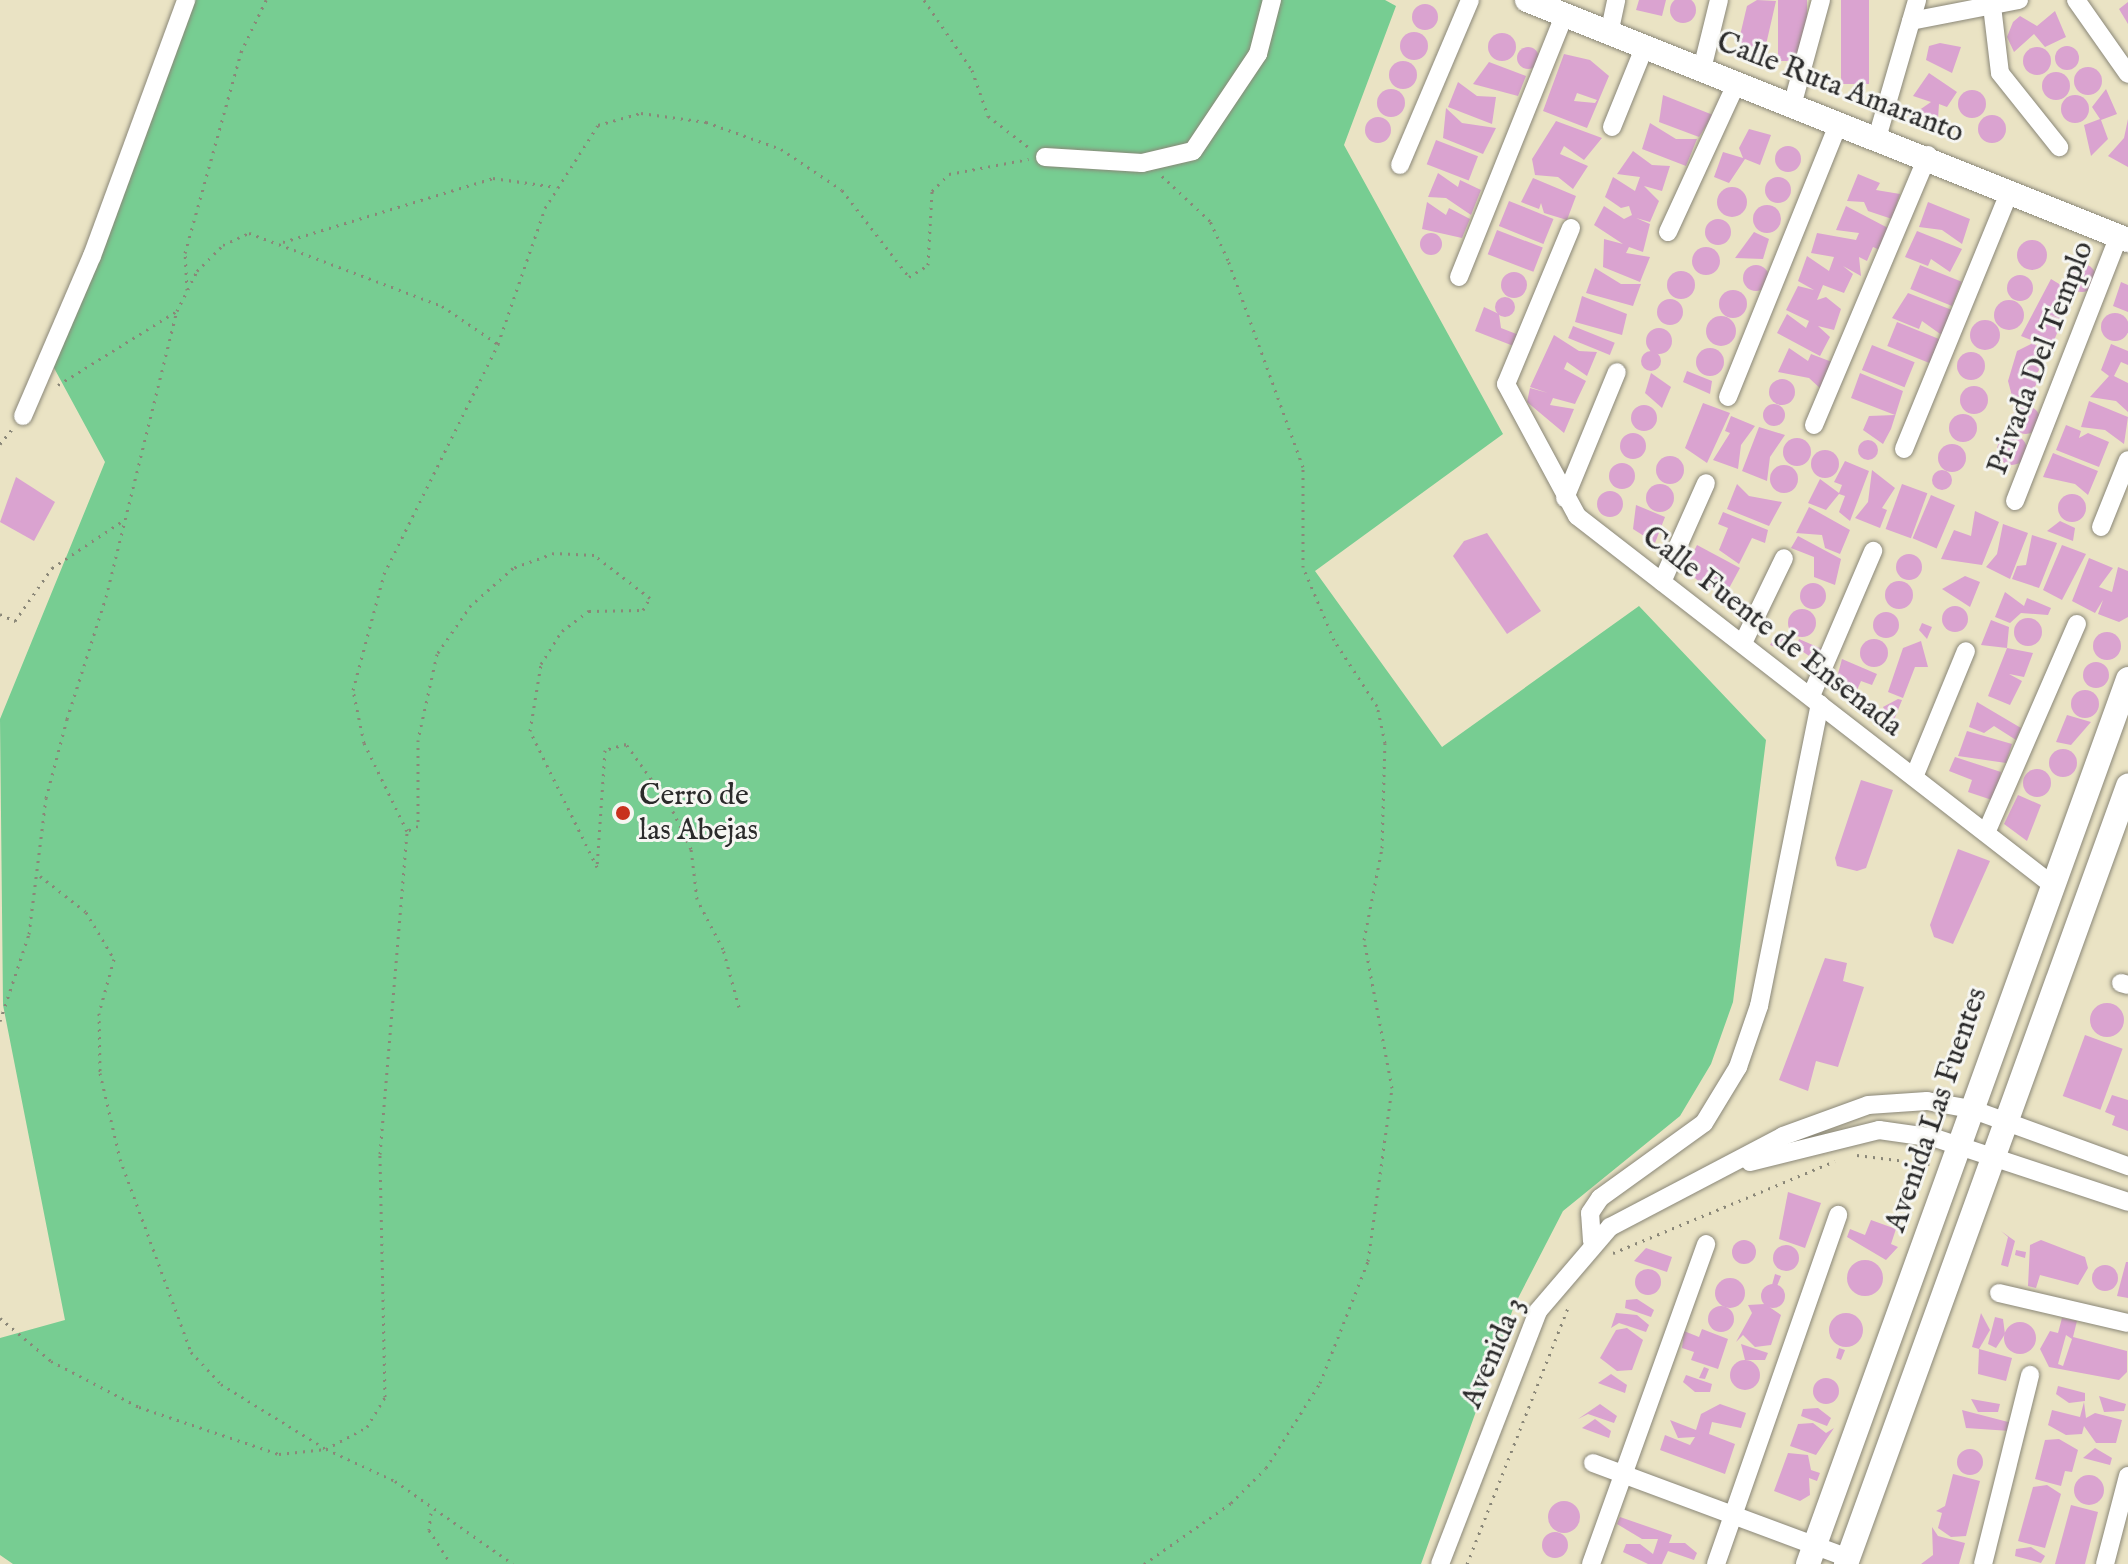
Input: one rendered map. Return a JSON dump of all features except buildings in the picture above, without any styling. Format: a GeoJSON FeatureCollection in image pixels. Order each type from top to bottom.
{"type":"FeatureCollection","features":[{"type":"Feature","properties":{"kind":"main road","name":"Calle Ruta Amaranto"},"geometry":{"type":"LineString","coordinates":[[1527,0],[1838,125],[1928,155],[2123,238]]}},
{"type":"Feature","properties":{"kind":"main road","name":"Avenida Las Fuentes"},"geometry":{"type":"LineString","coordinates":[[1811,1555],[2051,884],[2128,679]]}},
{"type":"Feature","properties":{"kind":"main road"},"geometry":{"type":"LineString","coordinates":[[1847,1561],[2002,1120],[2128,786]]}},
{"type":"Feature","properties":{"kind":"street"},"geometry":{"type":"LineString","coordinates":[[23,416],[92,256],[186,0]]}},
{"type":"Feature","properties":{"kind":"street"},"geometry":{"type":"LineString","coordinates":[[1045,157],[1142,163],[1193,151],[1258,54],[1272,0]]}},
{"type":"Feature","properties":{"kind":"street"},"geometry":{"type":"LineString","coordinates":[[1400,165],[1470,0]]}},
{"type":"Feature","properties":{"kind":"street"},"geometry":{"type":"LineString","coordinates":[[1609,34],[1616,0]]}},
{"type":"Feature","properties":{"kind":"street"},"geometry":{"type":"LineString","coordinates":[[1702,69],[1719,0]]}},
{"type":"Feature","properties":{"kind":"street"},"geometry":{"type":"LineString","coordinates":[[1792,106],[1821,0]]}},
{"type":"Feature","properties":{"kind":"street"},"geometry":{"type":"LineString","coordinates":[[1877,138],[1917,0]]}},
{"type":"Feature","properties":{"kind":"street"},"geometry":{"type":"LineString","coordinates":[[2076,0],[2128,74]]}},
{"type":"Feature","properties":{"kind":"street"},"geometry":{"type":"LineString","coordinates":[[1911,21],[2014,1]]}},
{"type":"Feature","properties":{"kind":"street"},"geometry":{"type":"LineString","coordinates":[[1992,6],[2000,73],[2059,147]]}},
{"type":"Feature","properties":{"kind":"street"},"geometry":{"type":"LineString","coordinates":[[1459,277],[1564,16]]}},
{"type":"Feature","properties":{"kind":"street"},"geometry":{"type":"LineString","coordinates":[[1612,127],[1644,48]]}},
{"type":"Feature","properties":{"kind":"street"},"geometry":{"type":"LineString","coordinates":[[1668,232],[1736,84]]}},
{"type":"Feature","properties":{"kind":"street"},"geometry":{"type":"LineString","coordinates":[[1728,397],[1838,125]]}},
{"type":"Feature","properties":{"kind":"street"},"geometry":{"type":"LineString","coordinates":[[1814,425],[1928,155]]}},
{"type":"Feature","properties":{"kind":"street"},"geometry":{"type":"LineString","coordinates":[[1904,449],[2010,191]]}},
{"type":"Feature","properties":{"kind":"street","name":"Calle Fuente de Ensenada"},"geometry":{"type":"LineString","coordinates":[[1571,228],[1506,384],[1565,498],[1662,582],[2051,884]]}},
{"type":"Feature","properties":{"kind":"street","name":"Privada Del Templo"},"geometry":{"type":"LineString","coordinates":[[2015,501],[2123,238]]}},
{"type":"Feature","properties":{"kind":"street"},"geometry":{"type":"LineString","coordinates":[[1565,498],[1617,372]]}},
{"type":"Feature","properties":{"kind":"street"},"geometry":{"type":"LineString","coordinates":[[2101,527],[2128,460]]}},
{"type":"Feature","properties":{"kind":"street"},"geometry":{"type":"LineString","coordinates":[[1662,582],[1706,483]]}},
{"type":"Feature","properties":{"kind":"street"},"geometry":{"type":"LineString","coordinates":[[1592,1241],[1590,1213],[1600,1198],[1704,1123],[1738,1067],[1773,944],[1815,700],[1873,551]]}},
{"type":"Feature","properties":{"kind":"street"},"geometry":{"type":"LineString","coordinates":[[1743,643],[1784,558]]}},
{"type":"Feature","properties":{"kind":"street"},"geometry":{"type":"LineString","coordinates":[[1986,833],[2077,624]]}},
{"type":"Feature","properties":{"kind":"street"},"geometry":{"type":"LineString","coordinates":[[1914,777],[1966,651]]}},
{"type":"Feature","properties":{"kind":"street","name":"Avenida 3"},"geometry":{"type":"LineString","coordinates":[[1740,1164],[1783,1136],[1850,1111],[1927,1101],[1971,1109],[2128,1166]]}},
{"type":"Feature","properties":{"kind":"street"},"geometry":{"type":"LineString","coordinates":[[1850,1111],[1855,1134]]}},
{"type":"Feature","properties":{"kind":"street","name":"Avenida 3"},"geometry":{"type":"LineString","coordinates":[[1440,1564],[1538,1311],[1592,1241],[1660,1198],[1740,1164],[1879,1130],[1960,1145],[2128,1202]]}},
{"type":"Feature","properties":{"kind":"street"},"geometry":{"type":"LineString","coordinates":[[1716,1564],[1731,1513],[1838,1215]]}},
{"type":"Feature","properties":{"kind":"street"},"geometry":{"type":"LineString","coordinates":[[1591,1564],[1706,1244]]}},
{"type":"Feature","properties":{"kind":"street"},"geometry":{"type":"LineString","coordinates":[[1999,1293],[2128,1323]]}},
{"type":"Feature","properties":{"kind":"street"},"geometry":{"type":"LineString","coordinates":[[1983,1564],[2030,1375]]}},
{"type":"Feature","properties":{"kind":"street"},"geometry":{"type":"LineString","coordinates":[[1593,1463],[1731,1513],[1811,1555],[1847,1561]]}},
{"type":"Feature","properties":{"kind":"street"},"geometry":{"type":"LineString","coordinates":[[2105,1564],[2128,1476]]}},
{"type":"Feature","properties":{"kind":"path"},"geometry":{"type":"LineString","coordinates":[[187,290],[185,253],[241,52],[266,0]]}},
{"type":"Feature","properties":{"kind":"path"},"geometry":{"type":"LineString","coordinates":[[924,0],[972,70],[988,116],[1045,157]]}},
{"type":"Feature","properties":{"kind":"path"},"geometry":{"type":"LineString","coordinates":[[0,1318],[51,1361],[139,1407],[279,1454],[326,1449],[367,1427],[385,1397],[380,1154],[407,831],[364,743],[353,690],[384,574],[498,344],[556,187],[598,125],[641,113],[706,122],[781,149],[842,190],[909,277],[928,265],[932,191],[949,174],[1045,157]]}},
{"type":"Feature","properties":{"kind":"path"},"geometry":{"type":"LineString","coordinates":[[1142,163],[1178,185],[1210,221],[1228,260],[1303,467],[1303,567],[1334,640],[1377,706],[1385,743],[1382,848],[1364,940],[1392,1088],[1368,1261],[1320,1383],[1266,1468],[1231,1503],[1144,1564]]}},
{"type":"Feature","properties":{"kind":"path"},"geometry":{"type":"LineString","coordinates":[[283,242],[493,178],[556,187]]}},
{"type":"Feature","properties":{"kind":"path"},"geometry":{"type":"LineString","coordinates":[[0,1021],[29,934],[46,798],[124,520],[177,311],[187,290],[223,245],[249,233],[283,242],[442,306],[498,344]]}},
{"type":"Feature","properties":{"kind":"path"},"geometry":{"type":"LineString","coordinates":[[52,389],[177,311]]}},
{"type":"Feature","properties":{"kind":"path"},"geometry":{"type":"LineString","coordinates":[[0,614],[15,621],[52,568],[124,520]]}},
{"type":"Feature","properties":{"kind":"path"},"geometry":{"type":"LineString","coordinates":[[407,831],[418,826],[418,740],[437,654],[471,605],[513,568],[554,553],[594,555],[624,572],[651,605],[589,611],[562,631],[541,664],[530,731],[597,867],[605,750],[626,744],[670,805],[691,849],[697,899],[723,949],[739,1007]]}},
{"type":"Feature","properties":{"kind":"path"},"geometry":{"type":"LineString","coordinates":[[38,875],[86,912],[114,959],[99,1013],[100,1073],[120,1159],[191,1352],[221,1384],[326,1449],[395,1481],[431,1513],[513,1564]]}},
{"type":"Feature","properties":{"kind":"path"},"geometry":{"type":"LineString","coordinates":[[1852,1154],[1928,1163],[1936,1172]]}},
{"type":"Feature","properties":{"kind":"path"},"geometry":{"type":"LineString","coordinates":[[1609,1256],[1837,1160]]}},
{"type":"Feature","properties":{"kind":"path"},"geometry":{"type":"LineString","coordinates":[[1467,1564],[1520,1416],[1573,1299]]}},
{"type":"Feature","properties":{"kind":"path"},"geometry":{"type":"LineString","coordinates":[[431,1513],[429,1530],[451,1564]]}},
{"type":"Feature","properties":{"kind":"green space"},"geometry":{"type":"Polygon","coordinates":[[[195,0],[1385,0],[1396,6],[1344,145],[1503,434],[1315,571],[1442,747],[1639,606],[1766,740],[1733,1002],[1711,1064],[1680,1116],[1563,1211],[1514,1306],[1421,1564],[13,1564],[0,1555],[0,1338],[65,1320],[3,1005],[0,719],[105,462],[47,355],[195,0]]]}},
{"type":"Feature","properties":{"kind":"place","name":"Cerro de las Abejas"},"geometry":{"type":"Point","coordinates":[623,813]}}]}
